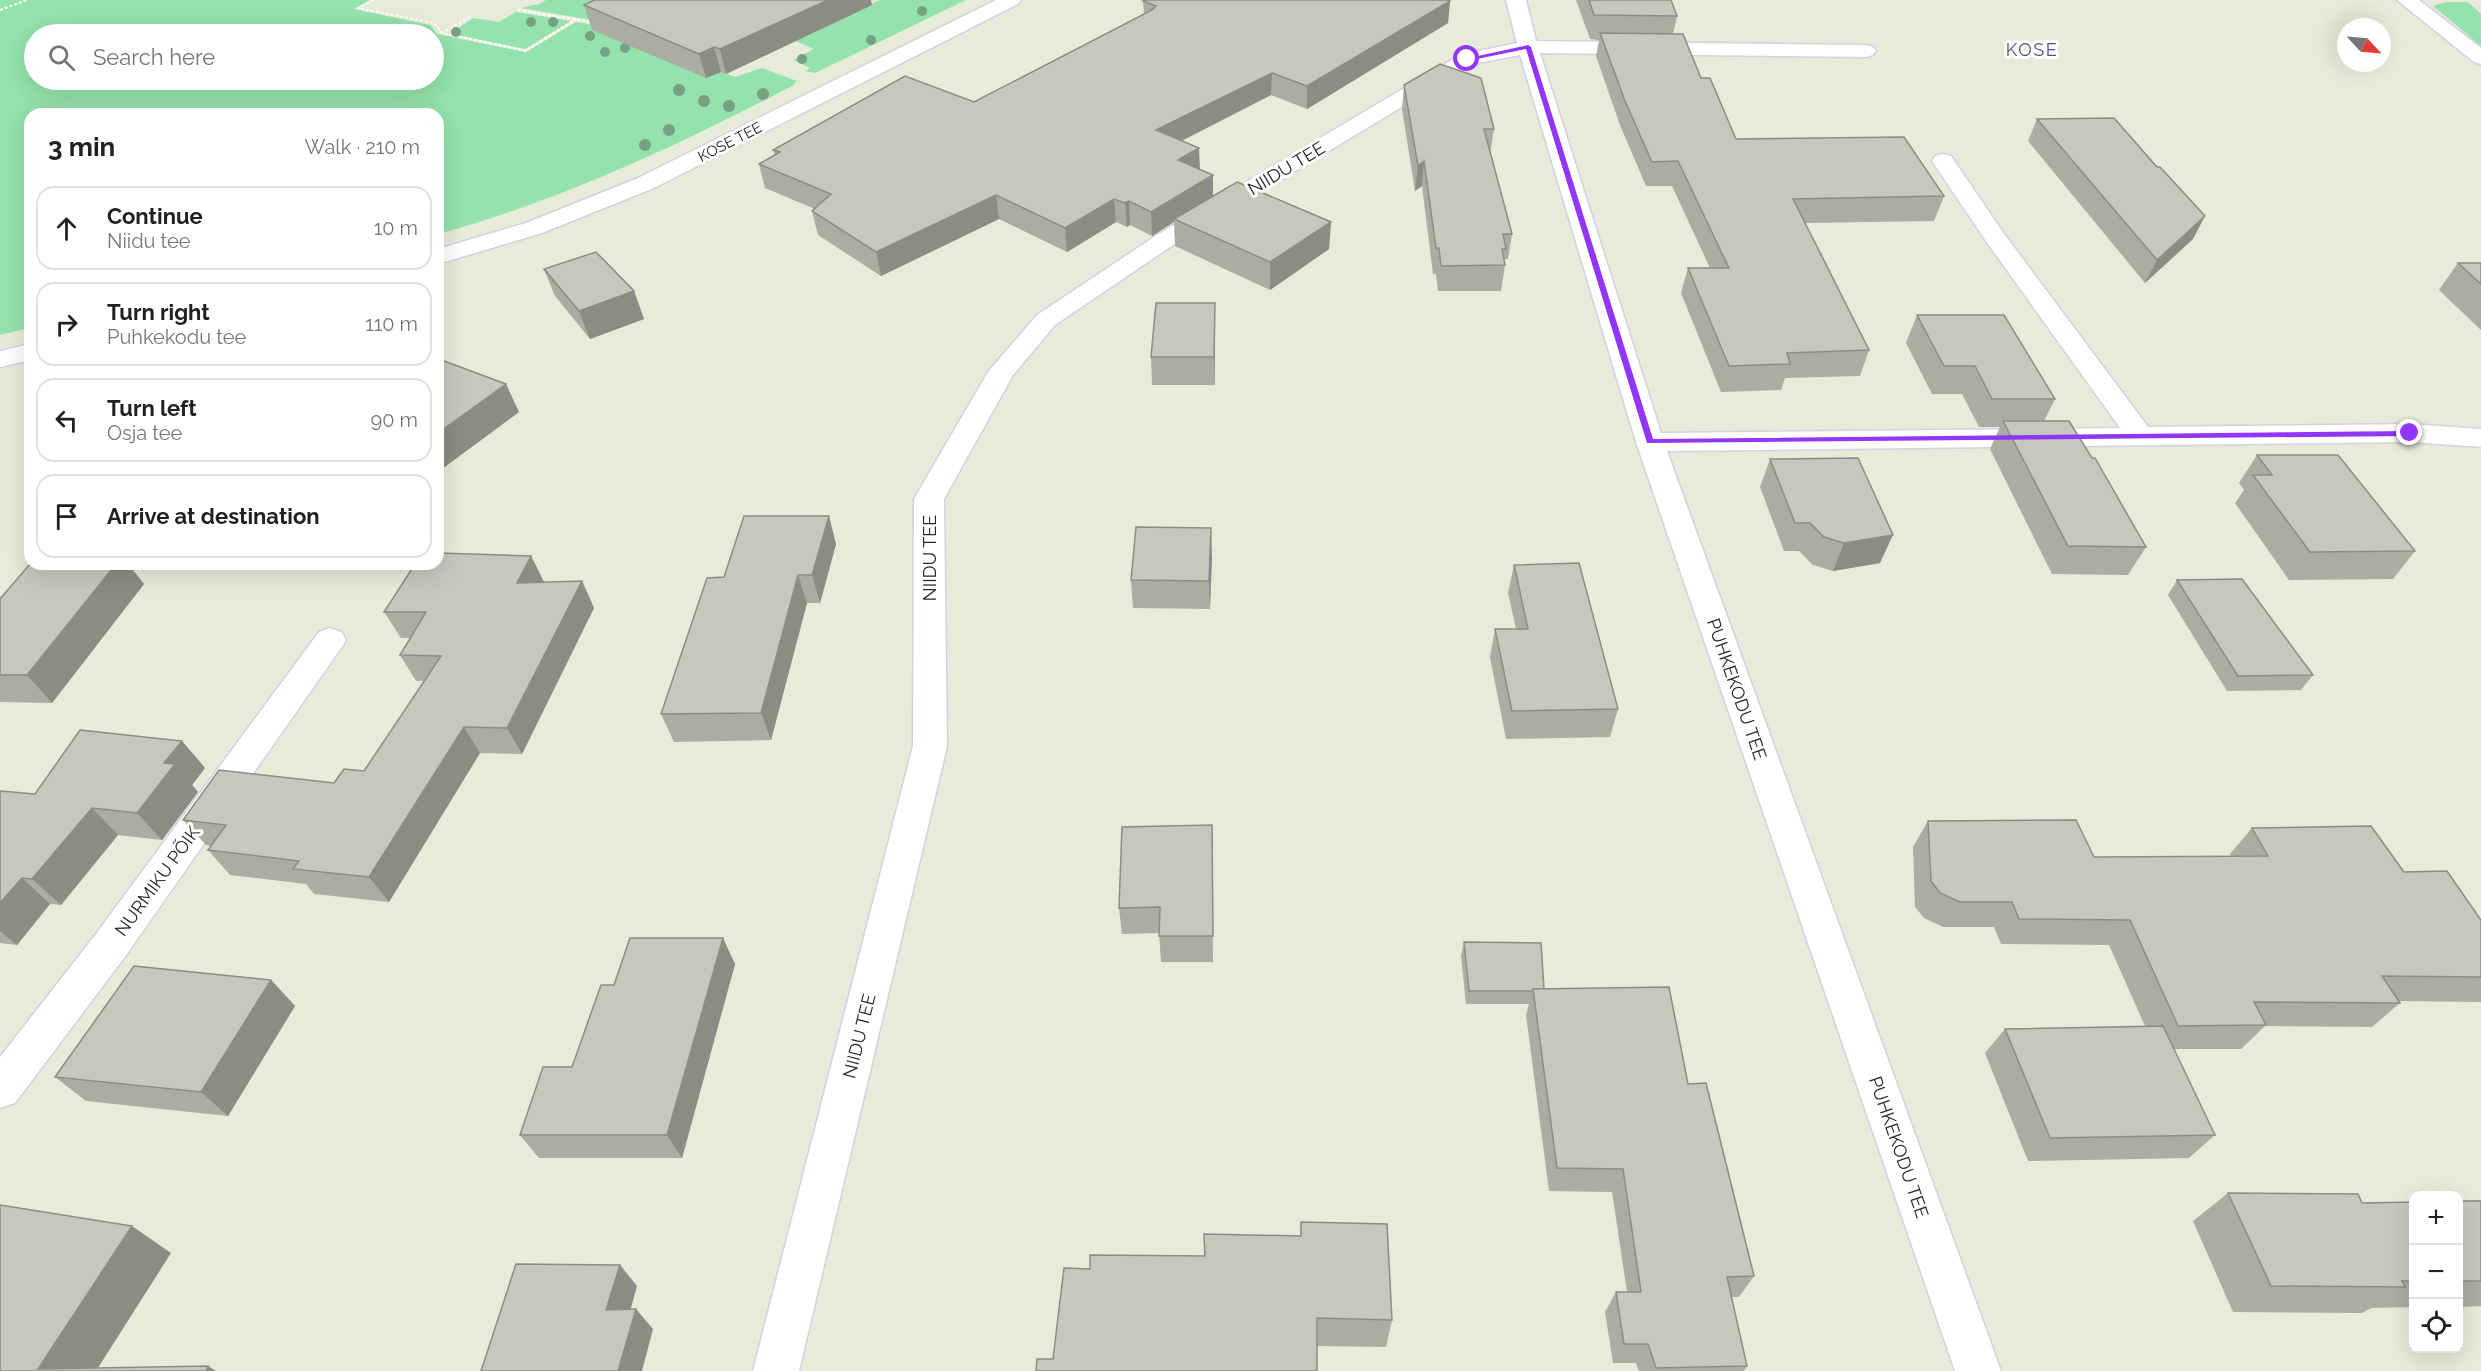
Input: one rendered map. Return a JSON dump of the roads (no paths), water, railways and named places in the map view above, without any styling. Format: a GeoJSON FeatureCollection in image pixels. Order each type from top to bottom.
{"type":"FeatureCollection","features":[{"type":"Feature","properties":{"kind":"street","name":"KOSE TEE"},"geometry":{"type":"LineString","coordinates":[[444,255],[534,228],[615,197],[695,160],[1011,0]]}},
{"type":"Feature","properties":{"kind":"street","name":"PUHKEKODU TEE"},"geometry":{"type":"LineString","coordinates":[[1516,0],[1528,47],[1650,442],[1978,1371]]}},
{"type":"Feature","properties":{"kind":"street"},"geometry":{"type":"LineString","coordinates":[[2407,0],[2481,58]]}},
{"type":"Feature","properties":{"kind":"street","name":"NIIDU TEE"},"geometry":{"type":"LineString","coordinates":[[776,1371],[930,746],[928,499],[1001,372],[1046,320],[1165,240],[1467,59],[1528,47],[1866,51]]}},
{"type":"Feature","properties":{"kind":"street"},"geometry":{"type":"LineString","coordinates":[[1943,161],[1994,237],[2141,437]]}},
{"type":"Feature","properties":{"kind":"street"},"geometry":{"type":"LineString","coordinates":[[0,359],[24,353]]}},
{"type":"Feature","properties":{"kind":"street"},"geometry":{"type":"LineString","coordinates":[[1650,442],[2410,433],[2481,438]]}},
{"type":"Feature","properties":{"kind":"street","name":"NURMIKU PÕIK"},"geometry":{"type":"LineString","coordinates":[[0,1089],[110,946],[330,640]]}},
{"type":"Feature","properties":{"kind":"district","name":"KOSE"},"geometry":{"type":"Point","coordinates":[2032,49]}}]}
